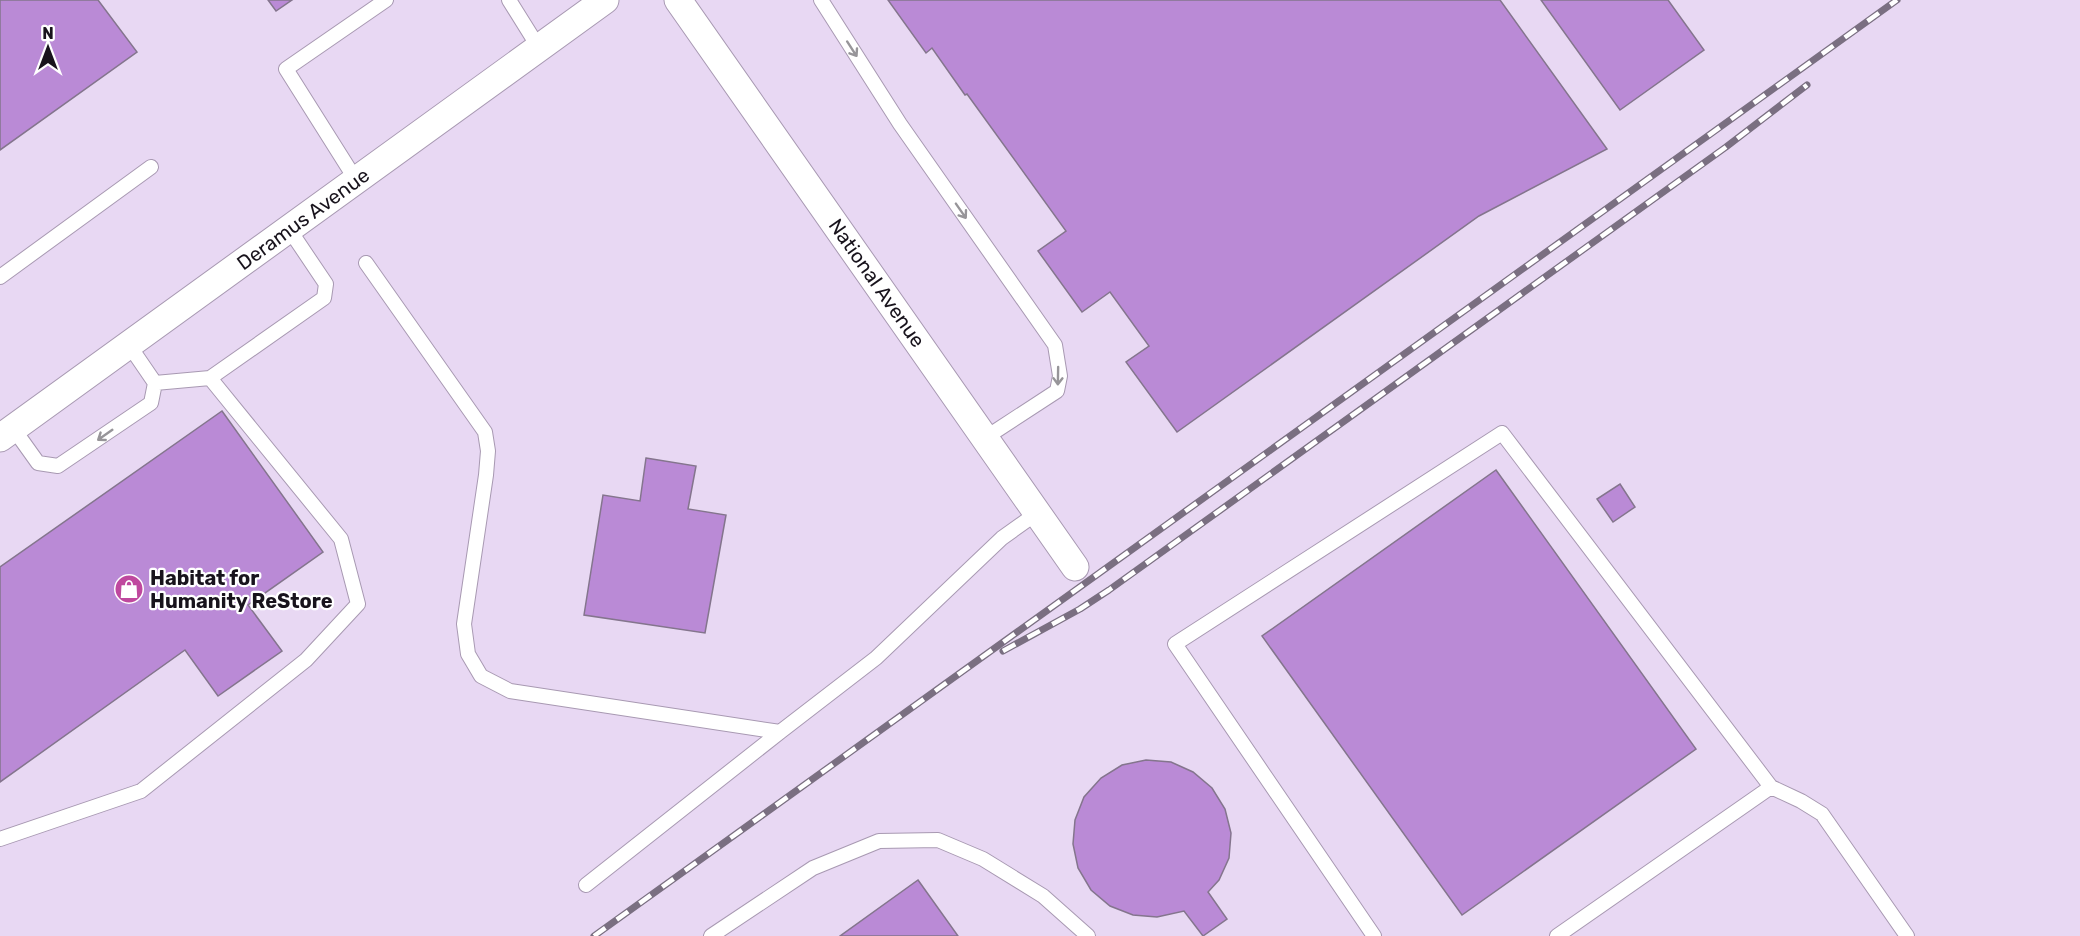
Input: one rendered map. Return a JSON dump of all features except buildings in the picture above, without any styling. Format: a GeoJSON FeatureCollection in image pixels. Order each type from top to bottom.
{"type":"FeatureCollection","features":[{"type":"Feature","properties":{"kind":"street","name":"National Avenue"},"geometry":{"type":"LineString","coordinates":[[678,0],[1075,567]]}},
{"type":"Feature","properties":{"kind":"street","name":"Deramus Avenue"},"geometry":{"type":"LineString","coordinates":[[7,433],[600,2]]}},
{"type":"Feature","properties":{"kind":"lane"},"geometry":{"type":"LineString","coordinates":[[356,180],[286,69],[386,0]]}},
{"type":"Feature","properties":{"kind":"lane"},"geometry":{"type":"LineString","coordinates":[[509,0],[539,48]]}},
{"type":"Feature","properties":{"kind":"lane"},"geometry":{"type":"LineString","coordinates":[[821,0],[900,124],[1055,345],[1060,376],[1057,392],[985,438]]}},
{"type":"Feature","properties":{"kind":"lane"},"geometry":{"type":"LineString","coordinates":[[0,278],[151,167]]}},
{"type":"Feature","properties":{"kind":"lane"},"geometry":{"type":"LineString","coordinates":[[155,383],[210,378],[324,298],[326,284],[289,228]]}},
{"type":"Feature","properties":{"kind":"lane"},"geometry":{"type":"LineString","coordinates":[[366,263],[485,432],[488,451],[486,475],[464,624],[468,654],[481,676],[510,691],[780,732]]}},
{"type":"Feature","properties":{"kind":"lane"},"geometry":{"type":"LineString","coordinates":[[7,433],[38,463],[58,466],[151,403],[155,383],[129,345]]}},
{"type":"Feature","properties":{"kind":"lane"},"geometry":{"type":"LineString","coordinates":[[0,839],[141,791],[306,660],[358,604],[341,539],[210,378]]}},
{"type":"Feature","properties":{"kind":"lane"},"geometry":{"type":"LineString","coordinates":[[1374,936],[1175,644],[1502,433],[1771,787],[1822,814],[1907,936]]}},
{"type":"Feature","properties":{"kind":"lane"},"geometry":{"type":"LineString","coordinates":[[586,885],[876,658],[1002,538],[1037,513]]}},
{"type":"Feature","properties":{"kind":"lane"},"geometry":{"type":"LineString","coordinates":[[1557,936],[1771,787]]}},
{"type":"Feature","properties":{"kind":"lane"},"geometry":{"type":"LineString","coordinates":[[711,936],[813,868],[879,841],[938,840],[983,859],[1043,896],[1088,936]]}},
{"type":"Feature","properties":{"kind":"railway"},"geometry":{"type":"LineString","coordinates":[[594,936],[1897,0]]}},
{"type":"Feature","properties":{"kind":"railway"},"geometry":{"type":"LineString","coordinates":[[1003,651],[1080,609],[1109,590],[1726,147],[1807,85]]}},
{"type":"Feature","properties":{"kind":"place","name":"Habitat for Humanity ReStore"},"geometry":{"type":"Point","coordinates":[129,589]}}]}
